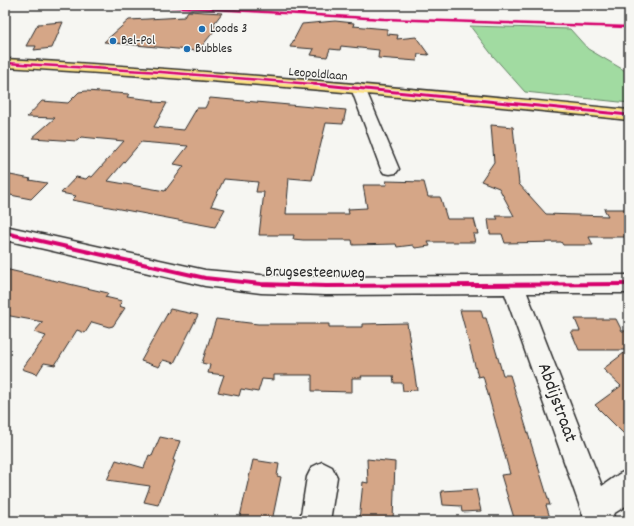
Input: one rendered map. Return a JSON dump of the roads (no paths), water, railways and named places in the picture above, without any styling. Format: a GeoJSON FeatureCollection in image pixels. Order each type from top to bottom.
{"type":"FeatureCollection","features":[{"type":"Feature","properties":{"kind":"main road","name":"Leopoldlaan"},"geometry":{"type":"LineString","coordinates":[[5,63],[137,69],[358,88],[629,115]]}},
{"type":"Feature","properties":{"kind":"street"},"geometry":{"type":"LineString","coordinates":[[358,88],[390,169]]}},
{"type":"Feature","properties":{"kind":"street","name":"Brugsesteenweg"},"geometry":{"type":"LineString","coordinates":[[5,233],[205,278],[261,284],[629,284]]}},
{"type":"Feature","properties":{"kind":"street","name":"Abdijstraat"},"geometry":{"type":"LineString","coordinates":[[513,285],[597,514]]}},
{"type":"Feature","properties":{"kind":"street"},"geometry":{"type":"LineString","coordinates":[[315,521],[322,477]]}},
{"type":"Feature","properties":{"kind":"street"},"geometry":{"type":"LineString","coordinates":[[597,514],[629,484]]}},
{"type":"Feature","properties":{"kind":"railway"},"geometry":{"type":"LineString","coordinates":[[145,5],[384,19],[629,27]]}},
{"type":"Feature","properties":{"kind":"place","name":"Loods 3"},"geometry":{"type":"Point","coordinates":[202,29]}},
{"type":"Feature","properties":{"kind":"place","name":"Bel-Pol"},"geometry":{"type":"Point","coordinates":[113,41]}},
{"type":"Feature","properties":{"kind":"place","name":"Bubbles"},"geometry":{"type":"Point","coordinates":[187,49]}}]}
